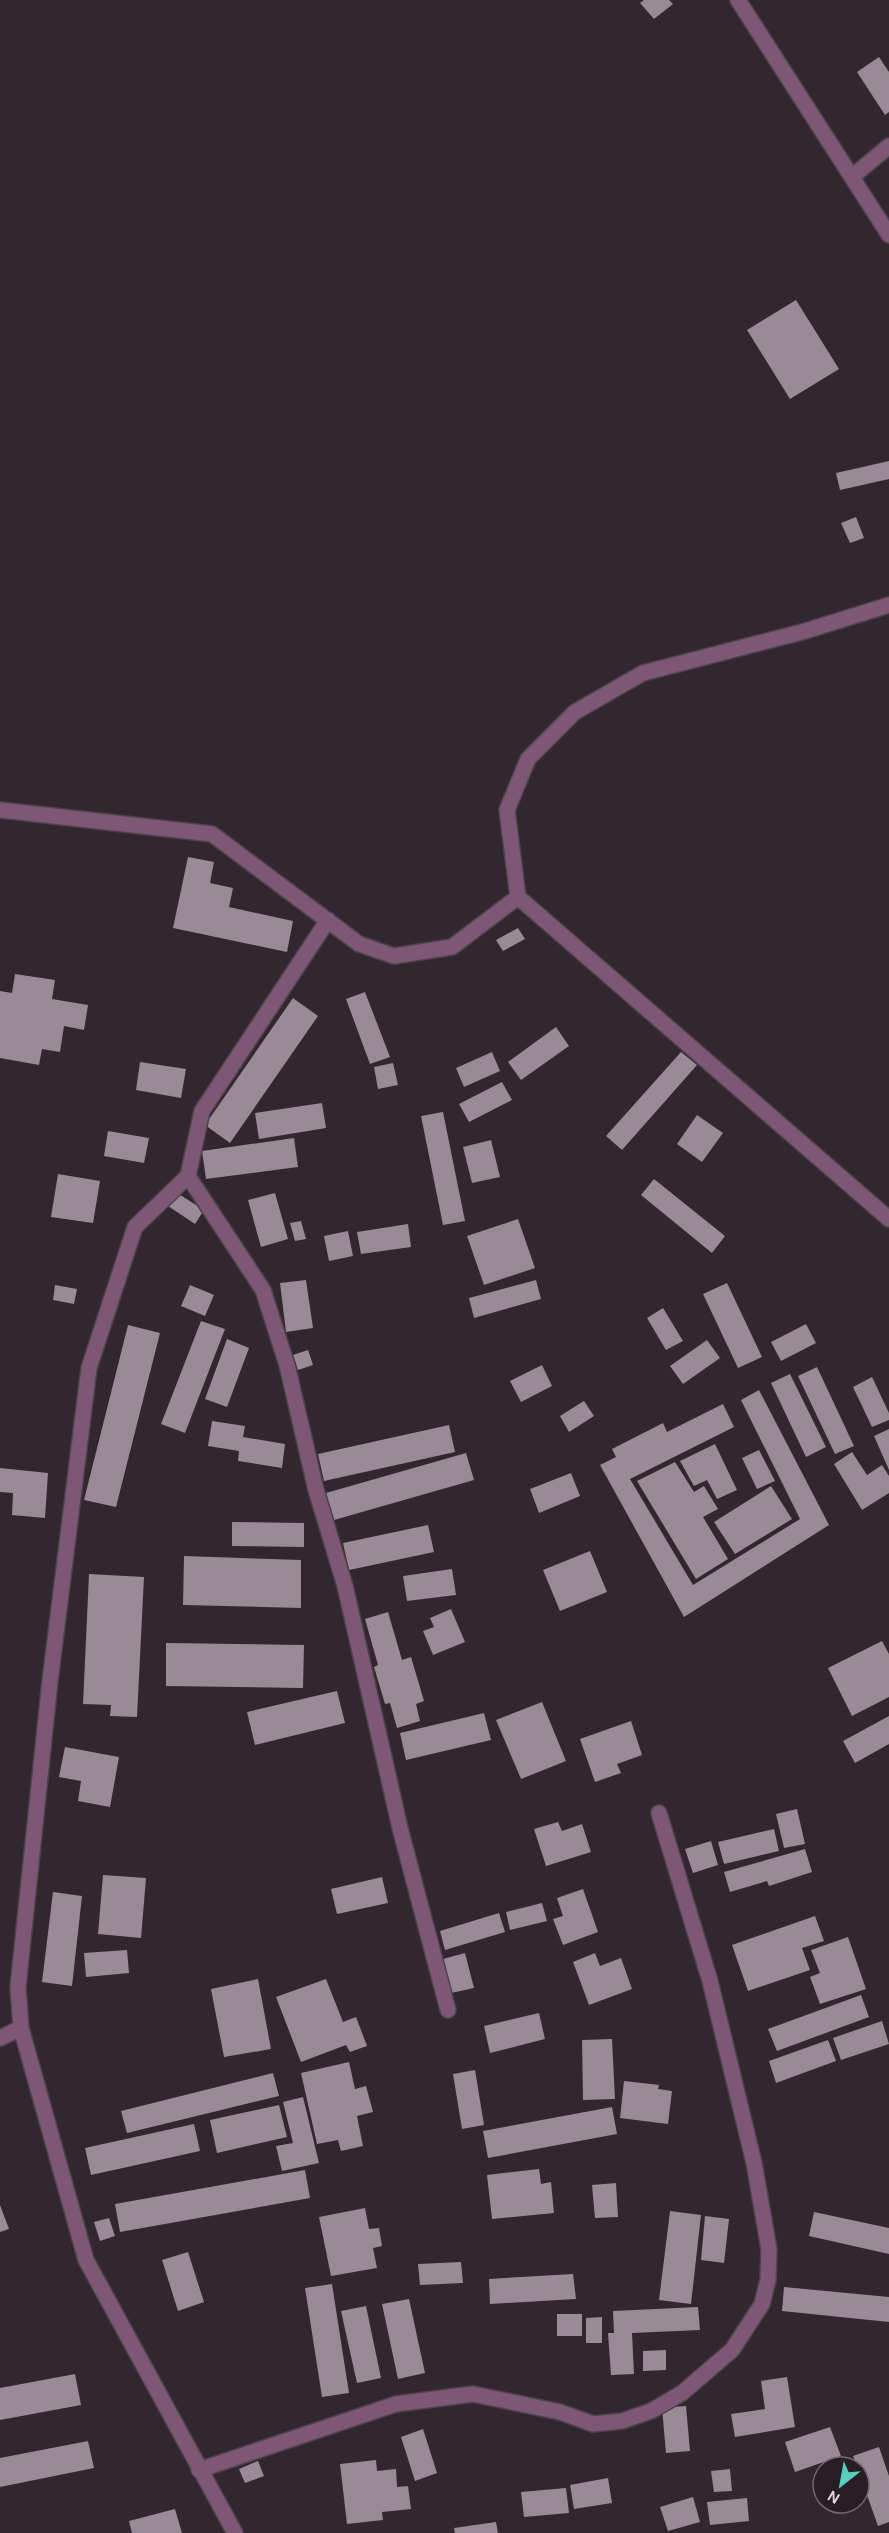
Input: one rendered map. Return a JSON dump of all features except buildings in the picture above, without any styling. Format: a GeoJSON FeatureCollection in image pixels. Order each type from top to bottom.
{"type":"FeatureCollection","features":[{"type":"Feature","properties":{"kind":"street"},"geometry":{"type":"LineString","coordinates":[[738,0],[889,235]]}},
{"type":"Feature","properties":{"kind":"street"},"geometry":{"type":"LineString","coordinates":[[853,176],[889,146]]}},
{"type":"Feature","properties":{"kind":"street"},"geometry":{"type":"LineString","coordinates":[[889,605],[802,632],[643,673],[575,712],[528,759],[507,810],[518,897],[889,1219]]}},
{"type":"Feature","properties":{"kind":"street"},"geometry":{"type":"LineString","coordinates":[[0,810],[212,834],[358,944],[394,956],[452,947],[518,897]]}},
{"type":"Feature","properties":{"kind":"street"},"geometry":{"type":"LineString","coordinates":[[235,2533],[86,2260],[21,2028],[18,1987],[51,1681],[89,1368],[135,1227],[188,1176],[202,1111],[328,920]]}},
{"type":"Feature","properties":{"kind":"street"},"geometry":{"type":"LineString","coordinates":[[188,1176],[263,1290],[287,1365],[316,1490],[348,1598],[400,1828],[448,2010]]}},
{"type":"Feature","properties":{"kind":"street"},"geometry":{"type":"LineString","coordinates":[[199,2470],[396,2404],[473,2394],[560,2412],[593,2424],[622,2421],[651,2410],[682,2393],[732,2350],[762,2304],[768,2280],[769,2249],[754,2163],[710,1981],[659,1813]]}},
{"type":"Feature","properties":{"kind":"street"},"geometry":{"type":"LineString","coordinates":[[0,2038],[21,2028]]}}]}
